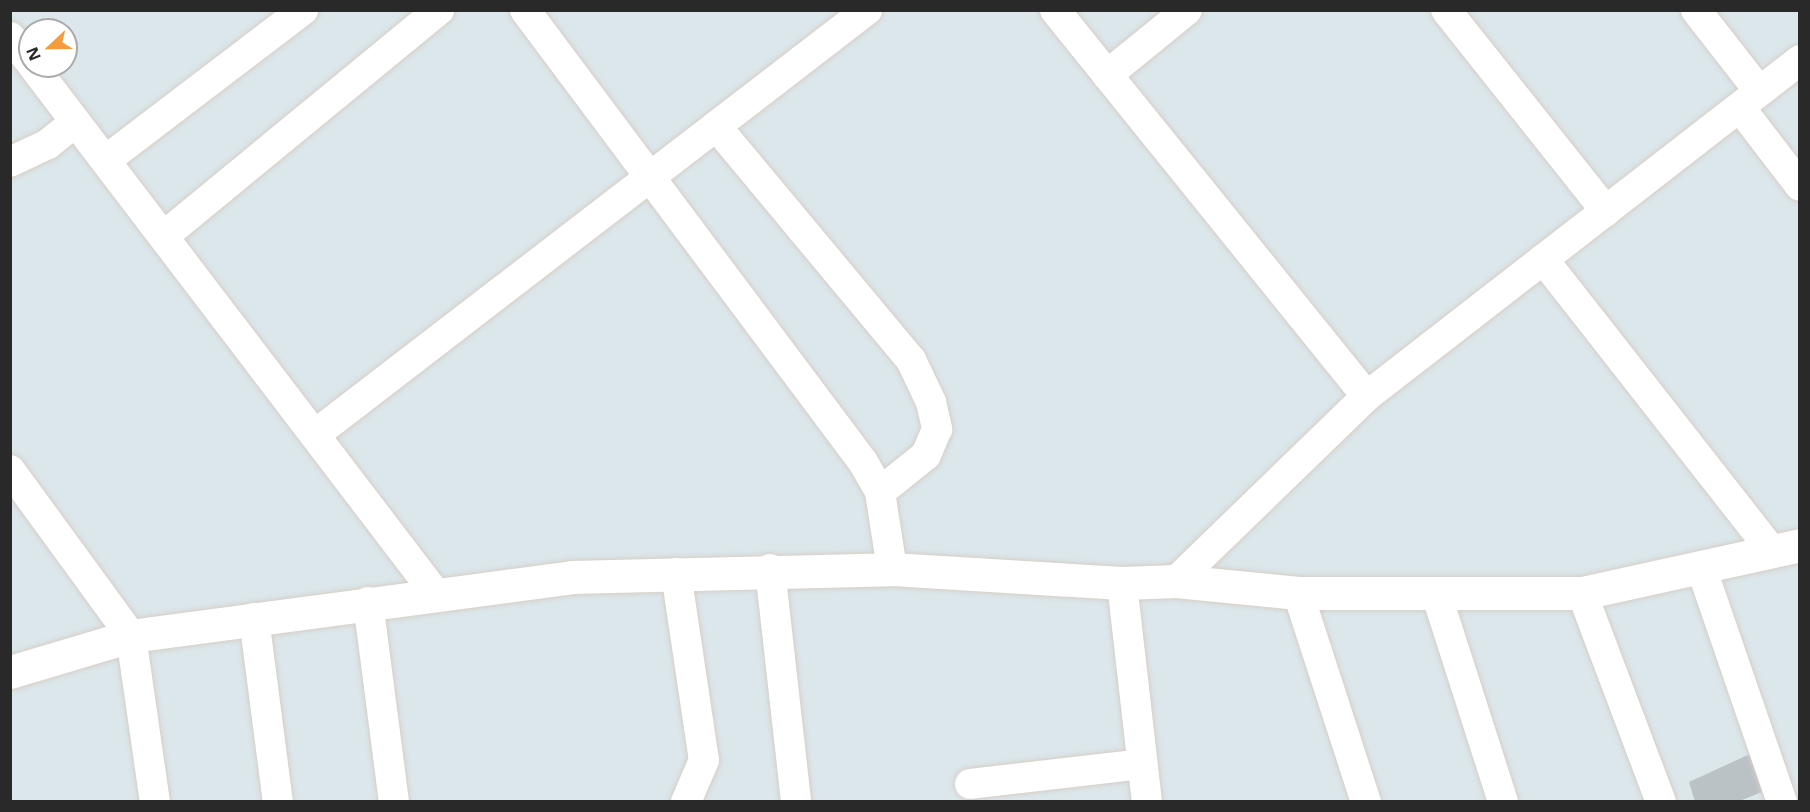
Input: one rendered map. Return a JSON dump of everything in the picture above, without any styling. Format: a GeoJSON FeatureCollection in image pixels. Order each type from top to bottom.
{"type":"FeatureCollection","features":[{"type":"Feature","properties":{"kind":"street"},"geometry":{"type":"LineString","coordinates":[[106,160],[303,10]]}},
{"type":"Feature","properties":{"kind":"street"},"geometry":{"type":"LineString","coordinates":[[165,236],[439,10]]}},
{"type":"Feature","properties":{"kind":"street"},"geometry":{"type":"LineString","coordinates":[[525,10],[653,175],[880,492],[892,569]]}},
{"type":"Feature","properties":{"kind":"street"},"geometry":{"type":"LineString","coordinates":[[317,433],[867,10]]}},
{"type":"Feature","properties":{"kind":"street"},"geometry":{"type":"LineString","coordinates":[[1055,10],[1367,396]]}},
{"type":"Feature","properties":{"kind":"street"},"geometry":{"type":"LineString","coordinates":[[1107,75],[1187,10]]}},
{"type":"Feature","properties":{"kind":"street"},"geometry":{"type":"LineString","coordinates":[[1446,10],[1606,211]]}},
{"type":"Feature","properties":{"kind":"street"},"geometry":{"type":"LineString","coordinates":[[1696,10],[1800,186]]}},
{"type":"Feature","properties":{"kind":"street"},"geometry":{"type":"LineString","coordinates":[[1176,581],[1367,396],[1800,60]]}},
{"type":"Feature","properties":{"kind":"street"},"geometry":{"type":"LineString","coordinates":[[42,78],[317,433],[435,592]]}},
{"type":"Feature","properties":{"kind":"street"},"geometry":{"type":"LineString","coordinates":[[10,162],[48,144],[75,122]]}},
{"type":"Feature","properties":{"kind":"street"},"geometry":{"type":"LineString","coordinates":[[716,126],[911,360],[931,402],[936,429],[926,455],[880,492]]}},
{"type":"Feature","properties":{"kind":"street"},"geometry":{"type":"LineString","coordinates":[[10,672],[131,636],[435,592],[571,577],[770,569],[892,569],[1122,583],[1176,581],[1298,592],[1582,593],[1786,548],[1544,259]]}},
{"type":"Feature","properties":{"kind":"street"},"geometry":{"type":"LineString","coordinates":[[10,470],[131,636],[155,801]]}},
{"type":"Feature","properties":{"kind":"street"},"geometry":{"type":"LineString","coordinates":[[1701,567],[1782,801]]}},
{"type":"Feature","properties":{"kind":"street"},"geometry":{"type":"LineString","coordinates":[[770,569],[796,801]]}},
{"type":"Feature","properties":{"kind":"street"},"geometry":{"type":"LineString","coordinates":[[676,573],[704,760],[686,801]]}},
{"type":"Feature","properties":{"kind":"street"},"geometry":{"type":"LineString","coordinates":[[1122,583],[1146,801]]}},
{"type":"Feature","properties":{"kind":"street"},"geometry":{"type":"LineString","coordinates":[[1298,592],[1366,801]]}},
{"type":"Feature","properties":{"kind":"street"},"geometry":{"type":"LineString","coordinates":[[1436,593],[1503,801]]}},
{"type":"Feature","properties":{"kind":"street"},"geometry":{"type":"LineString","coordinates":[[1582,593],[1661,801]]}},
{"type":"Feature","properties":{"kind":"street"},"geometry":{"type":"LineString","coordinates":[[368,602],[394,801]]}},
{"type":"Feature","properties":{"kind":"street"},"geometry":{"type":"LineString","coordinates":[[254,618],[278,801]]}},
{"type":"Feature","properties":{"kind":"street"},"geometry":{"type":"LineString","coordinates":[[970,784],[1142,764]]}},
{"type":"Feature","properties":{"kind":"building"},"geometry":{"type":"Polygon","coordinates":[[[1750,754],[1762,792],[1737,802],[1695,802],[1689,782],[1750,754]]]}}]}
